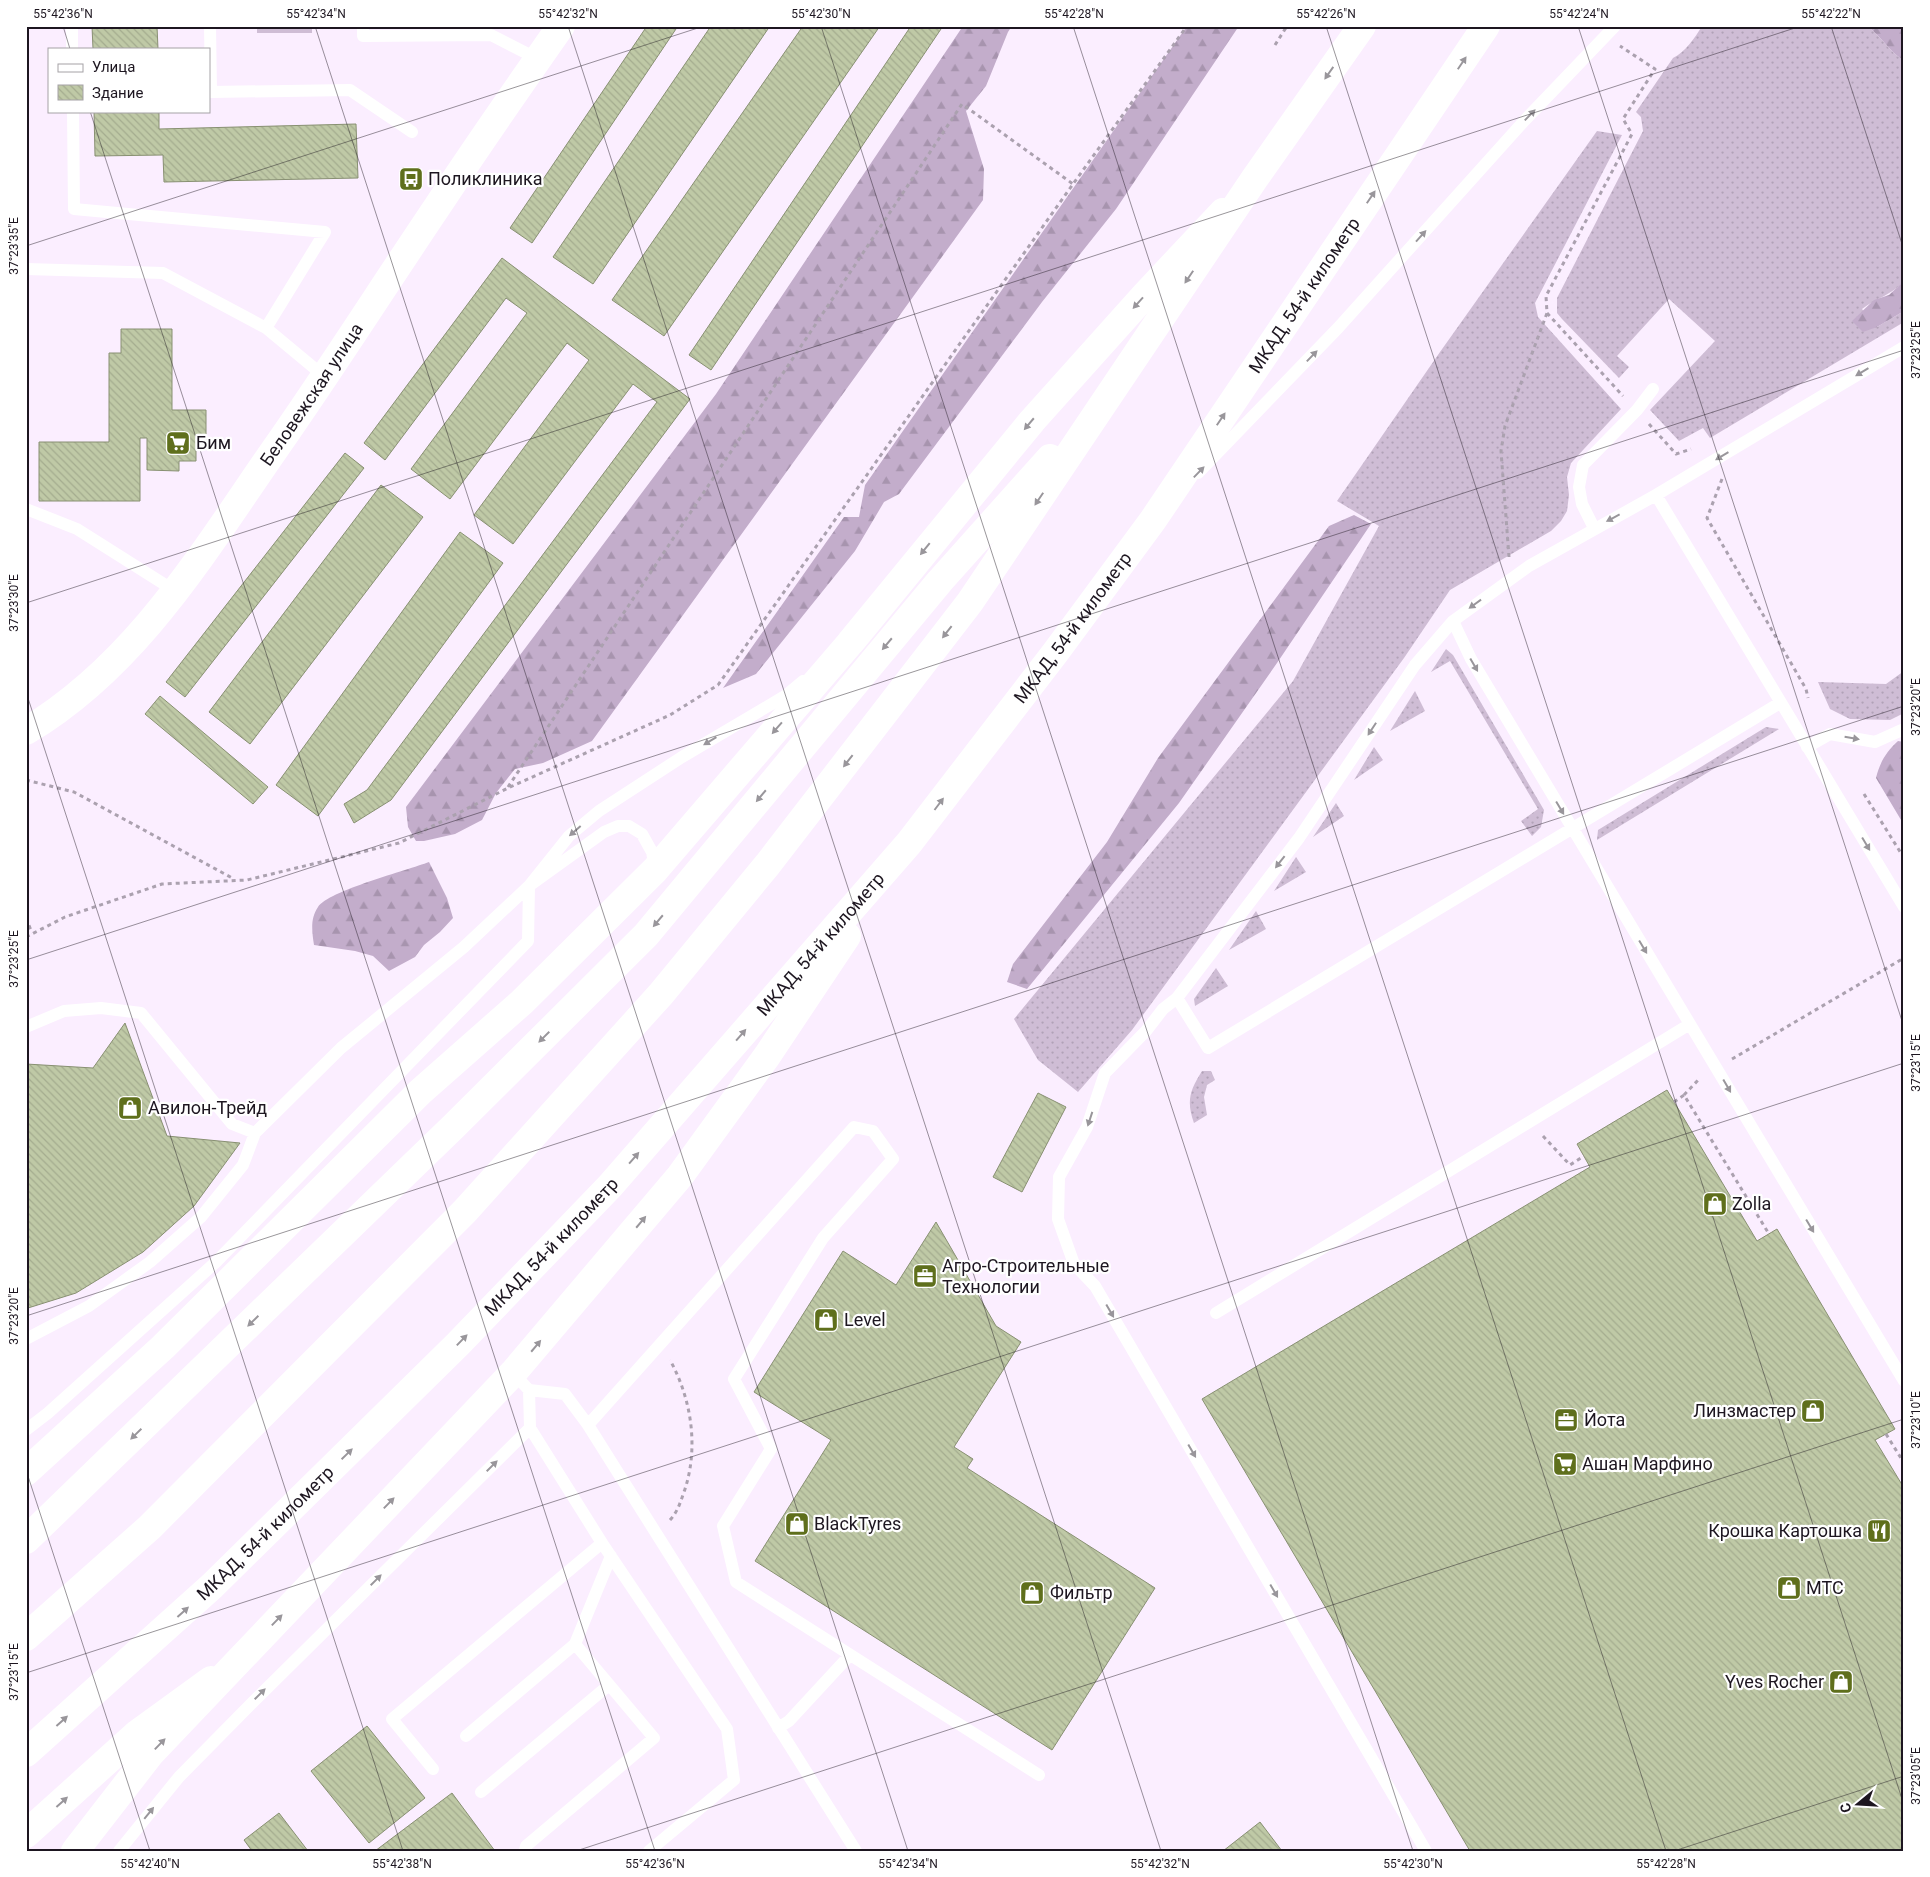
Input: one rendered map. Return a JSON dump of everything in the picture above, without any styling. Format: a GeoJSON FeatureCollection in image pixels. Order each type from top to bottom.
{"type":"FeatureCollection","features":[{"type":"Feature","properties":{"kind":"main road","name":"Беловежская улица"},"geometry":{"type":"LineString","coordinates":[[26,731],[66,705],[102,674],[134,642],[176,591],[325,378],[436,208],[561,26]]}},
{"type":"Feature","properties":{"kind":"main road","name":"МКАД, 54-й километр"},"geometry":{"type":"LineString","coordinates":[[26,1754],[212,1586],[458,1344],[610,1186],[909,843],[1055,653],[1152,520],[1486,26]]}},
{"type":"Feature","properties":{"kind":"main road"},"geometry":{"type":"LineString","coordinates":[[26,1637],[150,1527],[451,1225],[661,994],[768,864],[970,602],[1255,178],[1360,30]]}},
{"type":"Feature","properties":{"kind":"main road"},"geometry":{"type":"LineString","coordinates":[[26,1472],[163,1347],[420,1092],[522,1002],[655,870],[850,643],[1032,421],[1255,178]]}},
{"type":"Feature","properties":{"kind":"main road"},"geometry":{"type":"LineString","coordinates":[[26,1540],[454,1126],[646,935],[940,580],[1116,384]]}},
{"type":"Feature","properties":{"kind":"main road"},"geometry":{"type":"LineString","coordinates":[[75,1851],[151,1753],[243,1656],[521,1382],[680,1176],[767,1056],[909,843]]}},
{"type":"Feature","properties":{"kind":"main road"},"geometry":{"type":"LineString","coordinates":[[26,1834],[138,1733],[243,1656]]}},
{"type":"Feature","properties":{"kind":"lane"},"geometry":{"type":"LineString","coordinates":[[72,26],[72,48]]}},
{"type":"Feature","properties":{"kind":"lane"},"geometry":{"type":"LineString","coordinates":[[210,26],[211,92],[350,90],[412,132]]}},
{"type":"Feature","properties":{"kind":"lane"},"geometry":{"type":"LineString","coordinates":[[362,26],[363,36],[491,30],[538,59]]}},
{"type":"Feature","properties":{"kind":"lane"},"geometry":{"type":"LineString","coordinates":[[1152,520],[1338,328],[1525,120],[1615,26]]}},
{"type":"Feature","properties":{"kind":"lane"},"geometry":{"type":"LineString","coordinates":[[73,112],[74,209],[325,232],[266,328]]}},
{"type":"Feature","properties":{"kind":"lane"},"geometry":{"type":"LineString","coordinates":[[26,269],[163,273],[266,328],[325,378]]}},
{"type":"Feature","properties":{"kind":"lane"},"geometry":{"type":"LineString","coordinates":[[1426,1851],[1095,1286],[1074,1264],[1058,1219],[1059,1177],[1087,1127],[1105,1073],[1146,1031],[1163,1009],[1176,998],[1298,838],[1415,665],[1453,621],[1516,575],[1594,528],[1656,495],[1904,347]]}},
{"type":"Feature","properties":{"kind":"lane"},"geometry":{"type":"LineString","coordinates":[[1594,528],[1582,504],[1579,487],[1583,465],[1636,410],[1653,388]]}},
{"type":"Feature","properties":{"kind":"lane"},"geometry":{"type":"LineString","coordinates":[[1656,495],[1904,907]]}},
{"type":"Feature","properties":{"kind":"lane"},"geometry":{"type":"LineString","coordinates":[[26,509],[77,528],[176,591]]}},
{"type":"Feature","properties":{"kind":"lane"},"geometry":{"type":"LineString","coordinates":[[1453,621],[1471,659],[1904,1381]]}},
{"type":"Feature","properties":{"kind":"lane"},"geometry":{"type":"LineString","coordinates":[[26,1430],[48,1413],[216,1262],[528,941],[529,886],[569,836],[599,811],[682,757],[785,696],[850,643]]}},
{"type":"Feature","properties":{"kind":"lane"},"geometry":{"type":"LineString","coordinates":[[1176,998],[1208,1048],[1780,703]]}},
{"type":"Feature","properties":{"kind":"lane"},"geometry":{"type":"LineString","coordinates":[[1807,747],[1830,734],[1874,742],[1904,729]]}},
{"type":"Feature","properties":{"kind":"lane"},"geometry":{"type":"LineString","coordinates":[[26,1339],[89,1306],[150,1262],[201,1218],[243,1166],[255,1133],[341,1048],[464,947],[529,886],[604,832],[618,826],[629,826],[642,834],[652,852],[655,870]]}},
{"type":"Feature","properties":{"kind":"lane"},"geometry":{"type":"LineString","coordinates":[[26,1028],[64,1011],[101,1008],[141,1013],[232,1124],[255,1133]]}},
{"type":"Feature","properties":{"kind":"lane"},"geometry":{"type":"LineString","coordinates":[[1216,1313],[1690,1024]]}},
{"type":"Feature","properties":{"kind":"lane"},"geometry":{"type":"LineString","coordinates":[[588,1425],[854,1127],[873,1130],[893,1159],[823,1238],[734,1379],[772,1449],[723,1526],[736,1582],[1039,1775]]}},
{"type":"Feature","properties":{"kind":"lane"},"geometry":{"type":"LineString","coordinates":[[649,1851],[734,1780],[727,1729],[602,1543],[530,1428],[521,1382],[565,1394],[588,1425],[658,1533],[856,1851]]}},
{"type":"Feature","properties":{"kind":"lane"},"geometry":{"type":"LineString","coordinates":[[119,1851],[179,1777],[211,1744],[530,1428]]}},
{"type":"Feature","properties":{"kind":"lane"},"geometry":{"type":"LineString","coordinates":[[433,1769],[392,1719],[602,1543]]}},
{"type":"Feature","properties":{"kind":"lane"},"geometry":{"type":"LineString","coordinates":[[466,1736],[575,1644],[611,1556]]}},
{"type":"Feature","properties":{"kind":"lane"},"geometry":{"type":"LineString","coordinates":[[525,1851],[526,1846],[654,1738],[575,1644]]}},
{"type":"Feature","properties":{"kind":"lane"},"geometry":{"type":"LineString","coordinates":[[778,1728],[789,1721],[850,1655]]}},
{"type":"Feature","properties":{"kind":"lane"},"geometry":{"type":"LineString","coordinates":[[481,1792],[609,1685]]}},
{"type":"Feature","properties":{"kind":"path"},"geometry":{"type":"LineString","coordinates":[[26,936],[65,916],[162,884],[247,880],[399,843],[508,788],[670,715],[718,685],[1186,26]]}},
{"type":"Feature","properties":{"kind":"path"},"geometry":{"type":"LineString","coordinates":[[1275,45],[1287,26]]}},
{"type":"Feature","properties":{"kind":"path"},"geometry":{"type":"LineString","coordinates":[[1516,575],[1509,562],[1501,451],[1505,426],[1547,313],[1546,296],[1632,134],[1623,119],[1654,69]]}},
{"type":"Feature","properties":{"kind":"path"},"geometry":{"type":"LineString","coordinates":[[508,788],[962,104],[1073,184]]}},
{"type":"Feature","properties":{"kind":"path"},"geometry":{"type":"LineString","coordinates":[[1547,313],[1676,454],[1693,449]]}},
{"type":"Feature","properties":{"kind":"path"},"geometry":{"type":"LineString","coordinates":[[1722,479],[1707,518],[1806,689],[1808,698]]}},
{"type":"Feature","properties":{"kind":"path"},"geometry":{"type":"LineString","coordinates":[[26,780],[74,792],[236,880]]}},
{"type":"Feature","properties":{"kind":"path"},"geometry":{"type":"LineString","coordinates":[[1864,794],[1904,858]]}},
{"type":"Feature","properties":{"kind":"path"},"geometry":{"type":"LineString","coordinates":[[26,918],[32,934]]}},
{"type":"Feature","properties":{"kind":"path"},"geometry":{"type":"LineString","coordinates":[[1732,1059],[1904,958]]}},
{"type":"Feature","properties":{"kind":"path"},"geometry":{"type":"LineString","coordinates":[[1674,1102],[1684,1095],[1700,1078]]}},
{"type":"Feature","properties":{"kind":"path"},"geometry":{"type":"LineString","coordinates":[[1684,1095],[1769,1234]]}},
{"type":"Feature","properties":{"kind":"path"},"geometry":{"type":"LineString","coordinates":[[1530,1122],[1570,1166],[1584,1156]]}},
{"type":"Feature","properties":{"kind":"path"},"geometry":{"type":"LineString","coordinates":[[658,1533],[677,1512],[690,1473],[692,1438],[688,1407],[677,1373],[661,1343]]}},
{"type":"Feature","properties":{"kind":"path"},"geometry":{"type":"LineString","coordinates":[[1886,1434],[1904,1463]]}},
{"type":"Feature","properties":{"kind":"shaded area"},"geometry":{"type":"Polygon","coordinates":[[[257,26],[312,26],[312,33],[257,33],[257,26]]]}},
{"type":"Feature","properties":{"kind":"shaded area"},"geometry":{"type":"Polygon","coordinates":[[[1702,26],[1867,26],[1904,61],[1904,281],[1894,290],[1862,309],[1877,327],[1904,311],[1904,322],[1710,438],[1703,428],[1679,441],[1650,410],[1715,341],[1669,299],[1617,356],[1629,367],[1619,378],[1557,313],[1557,298],[1643,131],[1641,117],[1636,112],[1673,58],[1682,52],[1702,26]]]}},
{"type":"Feature","properties":{"kind":"shaded area"},"geometry":{"type":"Polygon","coordinates":[[[1597,131],[1622,135],[1535,303],[1538,317],[1621,409],[1571,463],[1567,477],[1569,495],[1567,511],[1561,521],[1551,531],[1450,590],[1404,658],[1132,1030],[1078,1092],[1038,1060],[1014,1019],[1293,681],[1379,526],[1337,501],[1597,131]]]}},
{"type":"Feature","properties":{"kind":"shaded area"},"geometry":{"type":"Polygon","coordinates":[[[1446,649],[1453,655],[1544,810],[1541,827],[1532,836],[1521,821],[1538,809],[1450,661],[1431,672],[1446,649]]]}},
{"type":"Feature","properties":{"kind":"shaded area"},"geometry":{"type":"Polygon","coordinates":[[[1904,671],[1904,713],[1890,720],[1850,719],[1830,709],[1818,682],[1886,684],[1904,671]]]}},
{"type":"Feature","properties":{"kind":"shaded area"},"geometry":{"type":"Polygon","coordinates":[[[1415,691],[1425,711],[1390,731],[1415,691]]]}},
{"type":"Feature","properties":{"kind":"shaded area"},"geometry":{"type":"Polygon","coordinates":[[[1766,727],[1779,729],[1597,840],[1598,830],[1766,727]]]}},
{"type":"Feature","properties":{"kind":"shaded area"},"geometry":{"type":"Polygon","coordinates":[[[1374,747],[1383,760],[1354,780],[1374,747]]]}},
{"type":"Feature","properties":{"kind":"shaded area"},"geometry":{"type":"Polygon","coordinates":[[[1336,803],[1344,816],[1313,837],[1336,803]]]}},
{"type":"Feature","properties":{"kind":"shaded area"},"geometry":{"type":"Polygon","coordinates":[[[1296,857],[1306,872],[1274,891],[1296,857]]]}},
{"type":"Feature","properties":{"kind":"shaded area"},"geometry":{"type":"Polygon","coordinates":[[[1256,911],[1266,929],[1229,950],[1256,911]]]}},
{"type":"Feature","properties":{"kind":"shaded area"},"geometry":{"type":"Polygon","coordinates":[[[1216,968],[1228,986],[1195,1006],[1194,999],[1216,968]]]}},
{"type":"Feature","properties":{"kind":"shaded area"},"geometry":{"type":"Polygon","coordinates":[[[1202,1071],[1211,1071],[1215,1080],[1207,1085],[1204,1097],[1207,1115],[1194,1123],[1190,1108],[1190,1096],[1202,1071]]]}},
{"type":"Feature","properties":{"kind":"green space"},"geometry":{"type":"Polygon","coordinates":[[[963,26],[1012,26],[986,86],[966,111],[984,169],[983,200],[592,741],[543,763],[515,769],[496,793],[482,820],[455,834],[416,841],[408,827],[406,807],[716,394],[963,26]]]}},
{"type":"Feature","properties":{"kind":"green space"},"geometry":{"type":"Polygon","coordinates":[[[1187,26],[1239,26],[1116,209],[1042,302],[899,494],[884,502],[855,551],[756,674],[723,688],[844,517],[859,517],[865,485],[1187,26]]]}},
{"type":"Feature","properties":{"kind":"green space"},"geometry":{"type":"Polygon","coordinates":[[[1867,26],[1894,26],[1904,30],[1904,61],[1877,34],[1867,26]]]}},
{"type":"Feature","properties":{"kind":"green space"},"geometry":{"type":"Polygon","coordinates":[[[1904,281],[1904,311],[1877,327],[1863,332],[1852,321],[1874,300],[1889,295],[1904,281]]]}},
{"type":"Feature","properties":{"kind":"green space"},"geometry":{"type":"Polygon","coordinates":[[[1354,515],[1371,524],[1179,803],[1027,989],[1007,982],[1013,964],[1107,842],[1158,758],[1329,526],[1354,515]]]}},
{"type":"Feature","properties":{"kind":"green space"},"geometry":{"type":"Polygon","coordinates":[[[1898,741],[1904,742],[1904,825],[1876,778],[1884,758],[1898,741]]]}},
{"type":"Feature","properties":{"kind":"green space"},"geometry":{"type":"Polygon","coordinates":[[[429,862],[447,898],[453,918],[424,945],[415,957],[389,971],[373,956],[355,951],[314,945],[312,930],[315,912],[325,901],[352,888],[429,862]]]}},
{"type":"Feature","properties":{"kind":"building"},"geometry":{"type":"Polygon","coordinates":[[[92,26],[157,26],[158,48],[93,48],[92,26]]]}},
{"type":"Feature","properties":{"kind":"building"},"geometry":{"type":"Polygon","coordinates":[[[647,26],[678,26],[532,243],[510,228],[647,26]]]}},
{"type":"Feature","properties":{"kind":"building"},"geometry":{"type":"Polygon","coordinates":[[[711,26],[770,26],[593,284],[553,257],[711,26]]]}},
{"type":"Feature","properties":{"kind":"building"},"geometry":{"type":"Polygon","coordinates":[[[803,26],[880,26],[664,336],[612,300],[803,26]]]}},
{"type":"Feature","properties":{"kind":"building"},"geometry":{"type":"Polygon","coordinates":[[[911,26],[943,26],[711,370],[689,355],[911,26]]]}},
{"type":"Feature","properties":{"kind":"building"},"geometry":{"type":"Polygon","coordinates":[[[94,112],[159,112],[159,129],[356,124],[358,178],[164,182],[163,155],[95,156],[94,112]]]}},
{"type":"Feature","properties":{"kind":"building"},"geometry":{"type":"Polygon","coordinates":[[[502,258],[690,399],[391,800],[354,823],[344,804],[367,790],[657,402],[633,384],[513,544],[474,515],[589,360],[567,343],[450,499],[411,469],[527,313],[506,298],[385,460],[364,443],[502,258]]]}},
{"type":"Feature","properties":{"kind":"building"},"geometry":{"type":"Polygon","coordinates":[[[121,329],[172,329],[172,410],[206,410],[206,443],[196,443],[196,461],[179,461],[179,471],[147,470],[147,438],[140,438],[140,501],[39,501],[39,442],[109,442],[109,353],[121,353],[121,329]]]}},
{"type":"Feature","properties":{"kind":"building"},"geometry":{"type":"Polygon","coordinates":[[[345,453],[364,468],[185,697],[166,682],[345,453]]]}},
{"type":"Feature","properties":{"kind":"building"},"geometry":{"type":"Polygon","coordinates":[[[381,485],[423,517],[250,744],[209,712],[381,485]]]}},
{"type":"Feature","properties":{"kind":"building"},"geometry":{"type":"Polygon","coordinates":[[[460,532],[503,563],[318,816],[276,785],[460,532]]]}},
{"type":"Feature","properties":{"kind":"building"},"geometry":{"type":"Polygon","coordinates":[[[160,696],[268,787],[253,804],[145,714],[160,696]]]}},
{"type":"Feature","properties":{"kind":"building"},"geometry":{"type":"Polygon","coordinates":[[[125,1023],[167,1136],[240,1143],[194,1206],[143,1252],[76,1293],[28,1308],[26,1311],[26,1064],[93,1068],[125,1023]]]}},
{"type":"Feature","properties":{"kind":"building","name":"Ашан Марфино"},"geometry":{"type":"Polygon","coordinates":[[[1667,1090],[1757,1241],[1777,1229],[1895,1429],[1875,1440],[1904,1488],[1904,1851],[1470,1851],[1202,1399],[1590,1167],[1577,1144],[1667,1090]]]}},
{"type":"Feature","properties":{"kind":"building"},"geometry":{"type":"Polygon","coordinates":[[[1038,1093],[1066,1107],[1022,1192],[993,1177],[1038,1093]]]}},
{"type":"Feature","properties":{"kind":"building"},"geometry":{"type":"Polygon","coordinates":[[[936,1222],[996,1326],[1021,1342],[954,1447],[973,1459],[967,1468],[1155,1588],[1052,1750],[755,1561],[831,1440],[754,1392],[843,1251],[896,1285],[936,1222]]]}},
{"type":"Feature","properties":{"kind":"building"},"geometry":{"type":"Polygon","coordinates":[[[367,1726],[425,1798],[369,1843],[311,1771],[367,1726]]]}},
{"type":"Feature","properties":{"kind":"building"},"geometry":{"type":"Polygon","coordinates":[[[452,1793],[495,1851],[375,1851],[452,1793]]]}},
{"type":"Feature","properties":{"kind":"building"},"geometry":{"type":"Polygon","coordinates":[[[279,1813],[308,1851],[252,1851],[244,1840],[279,1813]]]}},
{"type":"Feature","properties":{"kind":"building"},"geometry":{"type":"Polygon","coordinates":[[[1260,1822],[1282,1851],[1223,1851],[1260,1822]]]}},
{"type":"Feature","properties":{"kind":"place","name":"Поликлиника"},"geometry":{"type":"Point","coordinates":[411,179]}},
{"type":"Feature","properties":{"kind":"place","name":"Бим"},"geometry":{"type":"Point","coordinates":[178,443]}},
{"type":"Feature","properties":{"kind":"place","name":"Авилон-Трейд"},"geometry":{"type":"Point","coordinates":[130,1108]}},
{"type":"Feature","properties":{"kind":"place","name":"Zolla"},"geometry":{"type":"Point","coordinates":[1715,1204]}},
{"type":"Feature","properties":{"kind":"place","name":"Агро-Строительные Технологии"},"geometry":{"type":"Point","coordinates":[925,1276]}},
{"type":"Feature","properties":{"kind":"place","name":"Level"},"geometry":{"type":"Point","coordinates":[826,1320]}},
{"type":"Feature","properties":{"kind":"place","name":"Линзмастер"},"geometry":{"type":"Point","coordinates":[1813,1411]}},
{"type":"Feature","properties":{"kind":"place","name":"Йота"},"geometry":{"type":"Point","coordinates":[1566,1420]}},
{"type":"Feature","properties":{"kind":"place","name":"Ашан Марфино"},"geometry":{"type":"Point","coordinates":[1565,1464]}},
{"type":"Feature","properties":{"kind":"place","name":"BlackTyres"},"geometry":{"type":"Point","coordinates":[797,1524]}},
{"type":"Feature","properties":{"kind":"place","name":"Крошка Картошка"},"geometry":{"type":"Point","coordinates":[1879,1531]}},
{"type":"Feature","properties":{"kind":"place","name":"МТС"},"geometry":{"type":"Point","coordinates":[1789,1588]}},
{"type":"Feature","properties":{"kind":"place","name":"Фильтр"},"geometry":{"type":"Point","coordinates":[1032,1593]}},
{"type":"Feature","properties":{"kind":"place","name":"Yves Rocher"},"geometry":{"type":"Point","coordinates":[1841,1682]}}]}
